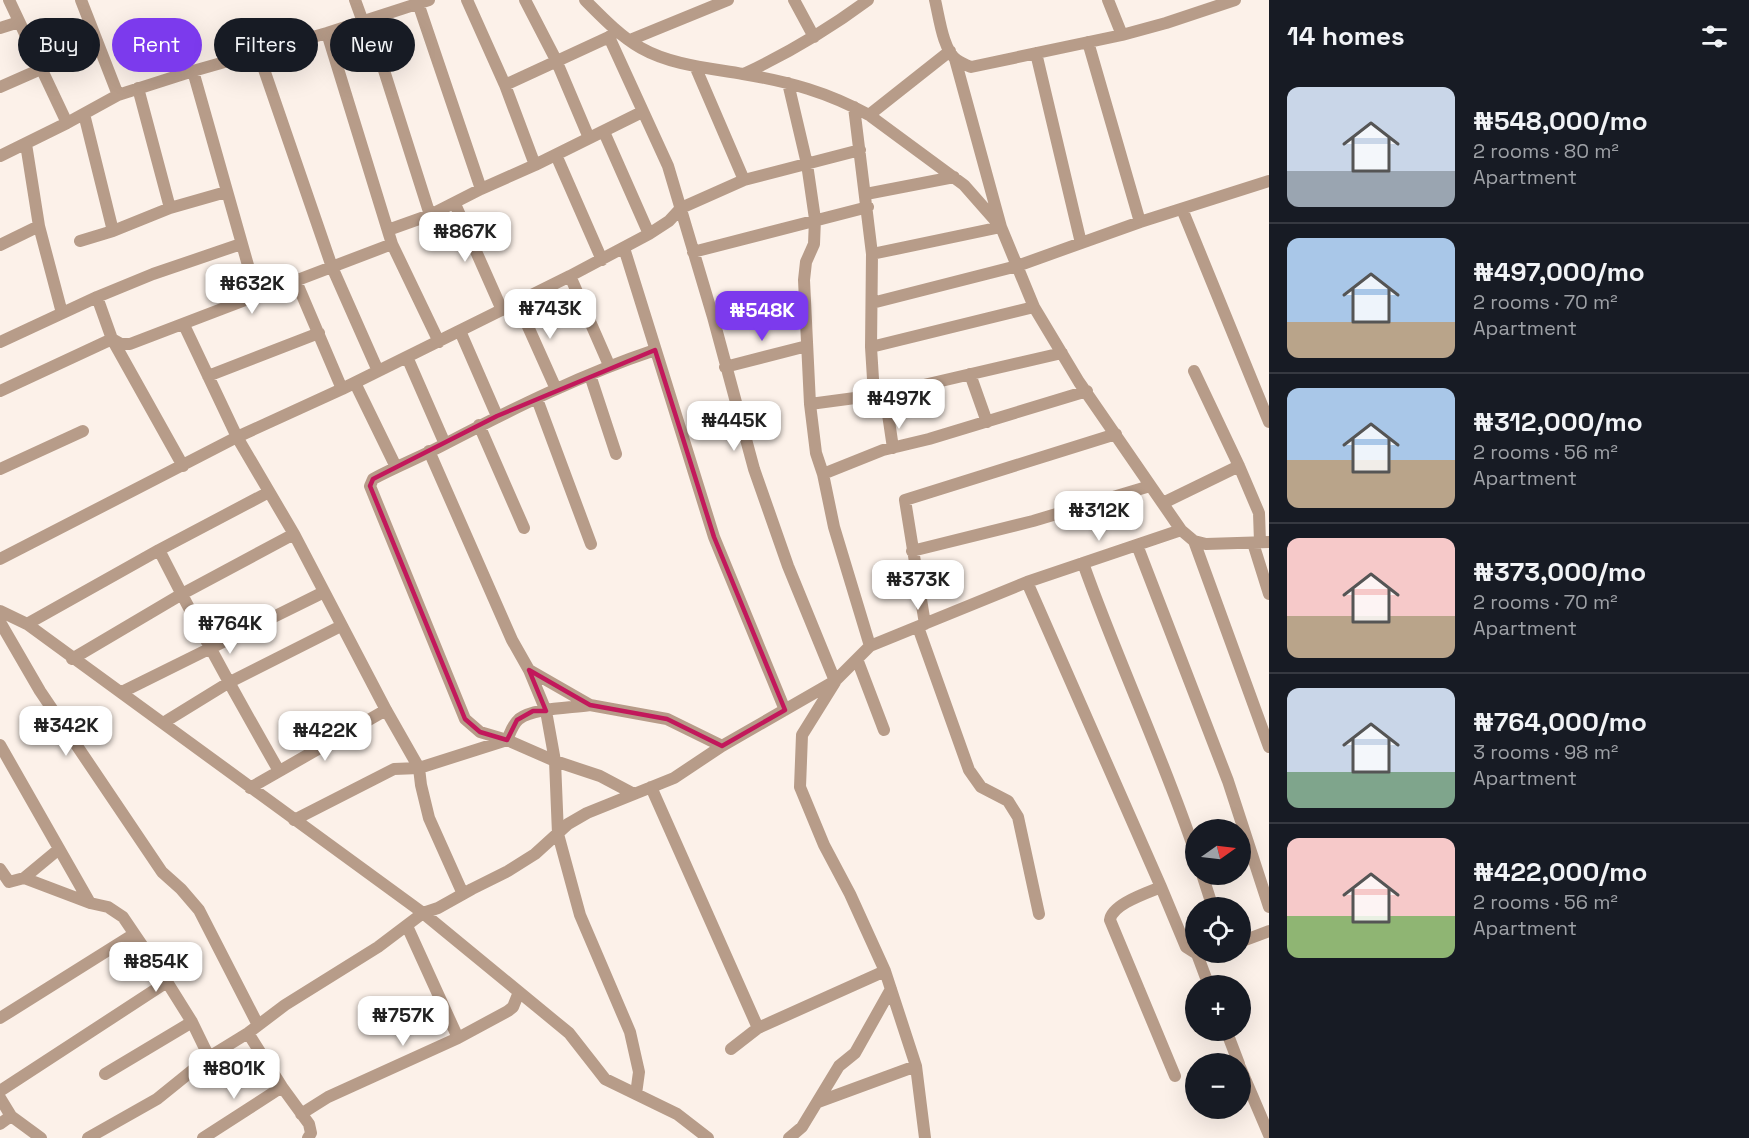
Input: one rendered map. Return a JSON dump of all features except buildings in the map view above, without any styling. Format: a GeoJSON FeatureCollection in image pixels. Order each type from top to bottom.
{"type":"FeatureCollection","features":[{"type":"Feature","properties":{"kind":"street"},"geometry":{"type":"LineString","coordinates":[[9,0],[18,20]]}},
{"type":"Feature","properties":{"kind":"street"},"geometry":{"type":"LineString","coordinates":[[81,0],[118,95]]}},
{"type":"Feature","properties":{"kind":"street"},"geometry":{"type":"LineString","coordinates":[[355,0],[364,18]]}},
{"type":"Feature","properties":{"kind":"street"},"geometry":{"type":"LineString","coordinates":[[467,0],[505,85],[535,165]]}},
{"type":"Feature","properties":{"kind":"street"},"geometry":{"type":"LineString","coordinates":[[525,0],[556,60],[589,138]]}},
{"type":"Feature","properties":{"kind":"street"},"geometry":{"type":"LineString","coordinates":[[586,0],[613,34],[642,112],[668,166],[754,469],[788,566],[835,681]]}},
{"type":"Feature","properties":{"kind":"street"},"geometry":{"type":"LineString","coordinates":[[630,40],[728,0]]}},
{"type":"Feature","properties":{"kind":"street"},"geometry":{"type":"LineString","coordinates":[[794,0],[814,38]]}},
{"type":"Feature","properties":{"kind":"street"},"geometry":{"type":"LineString","coordinates":[[744,74],[814,38],[868,0]]}},
{"type":"Feature","properties":{"kind":"street"},"geometry":{"type":"LineString","coordinates":[[935,0],[1001,227],[1034,307],[1087,391],[1181,530],[1194,541],[1206,544],[1261,543]]}},
{"type":"Feature","properties":{"kind":"street"},"geometry":{"type":"LineString","coordinates":[[1108,0],[1122,35]]}},
{"type":"Feature","properties":{"kind":"street"},"geometry":{"type":"LineString","coordinates":[[952,55],[971,67],[1122,35],[1235,0]]}},
{"type":"Feature","properties":{"kind":"street"},"geometry":{"type":"LineString","coordinates":[[374,18],[421,2],[481,189]]}},
{"type":"Feature","properties":{"kind":"street"},"geometry":{"type":"LineString","coordinates":[[0,28],[18,22]]}},
{"type":"Feature","properties":{"kind":"street"},"geometry":{"type":"LineString","coordinates":[[318,35],[330,32]]}},
{"type":"Feature","properties":{"kind":"street"},"geometry":{"type":"LineString","coordinates":[[327,33],[392,244],[439,342]]}},
{"type":"Feature","properties":{"kind":"street"},"geometry":{"type":"LineString","coordinates":[[505,85],[613,34],[630,40],[643,49],[695,66],[788,83],[830,95],[869,114],[954,177],[964,185],[1001,227]]}},
{"type":"Feature","properties":{"kind":"street"},"geometry":{"type":"LineString","coordinates":[[1088,42],[1140,222]]}},
{"type":"Feature","properties":{"kind":"street"},"geometry":{"type":"LineString","coordinates":[[1036,53],[1081,243]]}},
{"type":"Feature","properties":{"kind":"street"},"geometry":{"type":"LineString","coordinates":[[869,114],[952,55]]}},
{"type":"Feature","properties":{"kind":"street"},"geometry":{"type":"LineString","coordinates":[[695,66],[744,180]]}},
{"type":"Feature","properties":{"kind":"street"},"geometry":{"type":"LineString","coordinates":[[0,87],[34,72]]}},
{"type":"Feature","properties":{"kind":"street"},"geometry":{"type":"LineString","coordinates":[[42,72],[68,123]]}},
{"type":"Feature","properties":{"kind":"street"},"geometry":{"type":"LineString","coordinates":[[0,156],[68,123],[118,95],[190,72]]}},
{"type":"Feature","properties":{"kind":"street"},"geometry":{"type":"LineString","coordinates":[[193,72],[257,297]]}},
{"type":"Feature","properties":{"kind":"street"},"geometry":{"type":"LineString","coordinates":[[265,72],[332,267],[378,371]]}},
{"type":"Feature","properties":{"kind":"street"},"geometry":{"type":"LineString","coordinates":[[382,72],[430,215]]}},
{"type":"Feature","properties":{"kind":"street"},"geometry":{"type":"LineString","coordinates":[[788,83],[807,164],[814,219],[814,244],[806,262],[804,280],[810,404],[816,453],[823,474],[834,527],[870,646]]}},
{"type":"Feature","properties":{"kind":"street"},"geometry":{"type":"LineString","coordinates":[[138,88],[170,208]]}},
{"type":"Feature","properties":{"kind":"street"},"geometry":{"type":"LineString","coordinates":[[854,107],[872,254],[871,347],[879,395],[893,447]]}},
{"type":"Feature","properties":{"kind":"street"},"geometry":{"type":"LineString","coordinates":[[388,230],[455,204],[481,189],[642,112]]}},
{"type":"Feature","properties":{"kind":"street"},"geometry":{"type":"LineString","coordinates":[[84,114],[112,231]]}},
{"type":"Feature","properties":{"kind":"street"},"geometry":{"type":"LineString","coordinates":[[604,132],[649,234]]}},
{"type":"Feature","properties":{"kind":"street"},"geometry":{"type":"LineString","coordinates":[[26,144],[39,226],[62,313]]}},
{"type":"Feature","properties":{"kind":"street"},"geometry":{"type":"LineString","coordinates":[[0,559],[237,437],[355,383],[602,260],[669,221],[681,207],[744,180],[860,150]]}},
{"type":"Feature","properties":{"kind":"street"},"geometry":{"type":"LineString","coordinates":[[556,155],[602,260]]}},
{"type":"Feature","properties":{"kind":"street"},"geometry":{"type":"LineString","coordinates":[[693,252],[954,177]]}},
{"type":"Feature","properties":{"kind":"street"},"geometry":{"type":"LineString","coordinates":[[872,303],[1017,266],[1140,222],[1269,181]]}},
{"type":"Feature","properties":{"kind":"street"},"geometry":{"type":"LineString","coordinates":[[80,241],[170,208],[226,192]]}},
{"type":"Feature","properties":{"kind":"street"},"geometry":{"type":"LineString","coordinates":[[455,204],[502,310]]}},
{"type":"Feature","properties":{"kind":"street"},"geometry":{"type":"LineString","coordinates":[[1182,208],[1269,422]]}},
{"type":"Feature","properties":{"kind":"street"},"geometry":{"type":"LineString","coordinates":[[0,245],[39,226]]}},
{"type":"Feature","properties":{"kind":"street"},"geometry":{"type":"LineString","coordinates":[[872,254],[1001,227]]}},
{"type":"Feature","properties":{"kind":"street"},"geometry":{"type":"LineString","coordinates":[[0,342],[153,274],[242,244]]}},
{"type":"Feature","properties":{"kind":"street"},"geometry":{"type":"LineString","coordinates":[[112,339],[121,344],[130,345],[392,244]]}},
{"type":"Feature","properties":{"kind":"street"},"geometry":{"type":"LineString","coordinates":[[624,248],[714,537],[785,710]]}},
{"type":"Feature","properties":{"kind":"street"},"geometry":{"type":"LineString","coordinates":[[570,276],[609,365]]}},
{"type":"Feature","properties":{"kind":"street"},"geometry":{"type":"LineString","coordinates":[[296,281],[342,389]]}},
{"type":"Feature","properties":{"kind":"street"},"geometry":{"type":"LineString","coordinates":[[97,297],[112,339],[183,466]]}},
{"type":"Feature","properties":{"kind":"street"},"geometry":{"type":"LineString","coordinates":[[517,302],[556,389]]}},
{"type":"Feature","properties":{"kind":"street"},"geometry":{"type":"LineString","coordinates":[[871,347],[1034,307]]}},
{"type":"Feature","properties":{"kind":"street"},"geometry":{"type":"LineString","coordinates":[[184,325],[237,437],[294,534],[341,626],[419,768],[429,818],[463,894]]}},
{"type":"Feature","properties":{"kind":"street"},"geometry":{"type":"LineString","coordinates":[[460,331],[497,416]]}},
{"type":"Feature","properties":{"kind":"street"},"geometry":{"type":"LineString","coordinates":[[208,376],[319,333]]}},
{"type":"Feature","properties":{"kind":"street"},"geometry":{"type":"LineString","coordinates":[[0,391],[112,339]]}},
{"type":"Feature","properties":{"kind":"street"},"geometry":{"type":"LineString","coordinates":[[725,367],[807,346]]}},
{"type":"Feature","properties":{"kind":"street"},"geometry":{"type":"LineString","coordinates":[[634,794],[600,776],[480,732],[465,719],[370,486],[373,479],[497,416],[609,365],[655,350]]}},
{"type":"Feature","properties":{"kind":"street"},"geometry":{"type":"LineString","coordinates":[[810,404],[879,395],[1062,353]]}},
{"type":"Feature","properties":{"kind":"street"},"geometry":{"type":"LineString","coordinates":[[407,357],[445,444]]}},
{"type":"Feature","properties":{"kind":"street"},"geometry":{"type":"LineString","coordinates":[[1194,371],[1239,465],[1258,513],[1269,594]]}},
{"type":"Feature","properties":{"kind":"street"},"geometry":{"type":"LineString","coordinates":[[970,374],[987,422]]}},
{"type":"Feature","properties":{"kind":"street"},"geometry":{"type":"LineString","coordinates":[[590,375],[616,454]]}},
{"type":"Feature","properties":{"kind":"street"},"geometry":{"type":"LineString","coordinates":[[355,383],[396,467]]}},
{"type":"Feature","properties":{"kind":"street"},"geometry":{"type":"LineString","coordinates":[[823,474],[893,447],[987,422],[1087,391]]}},
{"type":"Feature","properties":{"kind":"street"},"geometry":{"type":"LineString","coordinates":[[537,399],[591,544]]}},
{"type":"Feature","properties":{"kind":"street"},"geometry":{"type":"LineString","coordinates":[[479,425],[524,528]]}},
{"type":"Feature","properties":{"kind":"street"},"geometry":{"type":"LineString","coordinates":[[0,469],[83,431]]}},
{"type":"Feature","properties":{"kind":"street"},"geometry":{"type":"LineString","coordinates":[[1039,914],[1018,817],[1008,801],[981,787],[969,770],[921,626],[905,500],[1116,434]]}},
{"type":"Feature","properties":{"kind":"street"},"geometry":{"type":"LineString","coordinates":[[429,451],[512,640],[529,670],[546,711],[555,761],[558,834],[580,915],[630,1032],[639,1072],[636,1094]]}},
{"type":"Feature","properties":{"kind":"street"},"geometry":{"type":"LineString","coordinates":[[1162,504],[1239,465]]}},
{"type":"Feature","properties":{"kind":"street"},"geometry":{"type":"LineString","coordinates":[[912,551],[1034,521],[1150,486]]}},
{"type":"Feature","properties":{"kind":"street"},"geometry":{"type":"LineString","coordinates":[[27,624],[159,549],[269,492]]}},
{"type":"Feature","properties":{"kind":"street"},"geometry":{"type":"LineString","coordinates":[[925,1138],[916,1066],[885,971],[850,894],[824,845],[800,787],[802,735],[835,681],[870,646],[1027,582],[1181,530]]}},
{"type":"Feature","properties":{"kind":"street"},"geometry":{"type":"LineString","coordinates":[[72,658],[182,594],[294,534]]}},
{"type":"Feature","properties":{"kind":"street"},"geometry":{"type":"LineString","coordinates":[[1194,541],[1269,747]]}},
{"type":"Feature","properties":{"kind":"street"},"geometry":{"type":"LineString","coordinates":[[1137,545],[1228,782],[1269,907]]}},
{"type":"Feature","properties":{"kind":"street"},"geometry":{"type":"LineString","coordinates":[[159,549],[228,683],[279,771]]}},
{"type":"Feature","properties":{"kind":"street"},"geometry":{"type":"LineString","coordinates":[[1083,563],[1185,824]]}},
{"type":"Feature","properties":{"kind":"street"},"geometry":{"type":"LineString","coordinates":[[1027,582],[1161,887],[1185,947]]}},
{"type":"Feature","properties":{"kind":"street"},"geometry":{"type":"LineString","coordinates":[[122,692],[324,592]]}},
{"type":"Feature","properties":{"kind":"street"},"geometry":{"type":"LineString","coordinates":[[0,611],[27,624],[423,913],[569,1033],[605,1079],[677,1114],[708,1138]]}},
{"type":"Feature","properties":{"kind":"street"},"geometry":{"type":"LineString","coordinates":[[0,622],[40,691],[162,872],[199,910],[282,1087],[309,1124],[312,1133],[308,1138]]}},
{"type":"Feature","properties":{"kind":"street"},"geometry":{"type":"LineString","coordinates":[[164,723],[228,683],[341,626]]}},
{"type":"Feature","properties":{"kind":"street"},"geometry":{"type":"LineString","coordinates":[[857,659],[884,730]]}},
{"type":"Feature","properties":{"kind":"street"},"geometry":{"type":"LineString","coordinates":[[529,670],[590,705]]}},
{"type":"Feature","properties":{"kind":"street"},"geometry":{"type":"LineString","coordinates":[[88,1138],[157,1099],[209,1057],[285,1005],[378,947],[423,913],[438,908],[536,854],[568,824],[587,813],[674,778],[722,746],[835,681]]}},
{"type":"Feature","properties":{"kind":"street"},"geometry":{"type":"LineString","coordinates":[[294,820],[394,770],[419,768],[507,740],[517,720],[533,711],[590,705],[667,719],[722,746]]}},
{"type":"Feature","properties":{"kind":"street"},"geometry":{"type":"LineString","coordinates":[[250,788],[386,710]]}},
{"type":"Feature","properties":{"kind":"street"},"geometry":{"type":"LineString","coordinates":[[0,745],[90,903]]}},
{"type":"Feature","properties":{"kind":"street"},"geometry":{"type":"LineString","coordinates":[[651,787],[759,1028]]}},
{"type":"Feature","properties":{"kind":"street"},"geometry":{"type":"LineString","coordinates":[[0,869],[9,882],[24,878],[59,849]]}},
{"type":"Feature","properties":{"kind":"street"},"geometry":{"type":"LineString","coordinates":[[24,878],[90,903],[108,907],[123,917],[192,1022],[209,1057]]}},
{"type":"Feature","properties":{"kind":"street"},"geometry":{"type":"LineString","coordinates":[[1161,887],[1117,907],[1111,913],[1110,920],[1175,1076]]}},
{"type":"Feature","properties":{"kind":"street"},"geometry":{"type":"LineString","coordinates":[[407,926],[458,1038]]}},
{"type":"Feature","properties":{"kind":"street"},"geometry":{"type":"LineString","coordinates":[[1251,938],[1269,931]]}},
{"type":"Feature","properties":{"kind":"street"},"geometry":{"type":"LineString","coordinates":[[0,1017],[134,934]]}},
{"type":"Feature","properties":{"kind":"street"},"geometry":{"type":"LineString","coordinates":[[731,1049],[759,1028],[885,971]]}},
{"type":"Feature","properties":{"kind":"street"},"geometry":{"type":"LineString","coordinates":[[0,1091],[167,982]]}},
{"type":"Feature","properties":{"kind":"street"},"geometry":{"type":"LineString","coordinates":[[789,1138],[802,1127],[839,1066],[855,1053],[891,989]]}},
{"type":"Feature","properties":{"kind":"street"},"geometry":{"type":"LineString","coordinates":[[301,1114],[328,1097],[458,1038],[508,1011],[513,1007],[519,992]]}},
{"type":"Feature","properties":{"kind":"street"},"geometry":{"type":"LineString","coordinates":[[105,1074],[192,1022]]}},
{"type":"Feature","properties":{"kind":"street"},"geometry":{"type":"LineString","coordinates":[[818,1102],[916,1066]]}},
{"type":"Feature","properties":{"kind":"street"},"geometry":{"type":"LineString","coordinates":[[203,1138],[282,1087]]}},
{"type":"Feature","properties":{"kind":"street"},"geometry":{"type":"LineString","coordinates":[[1251,1092],[1269,1135]]}},
{"type":"Feature","properties":{"kind":"street"},"geometry":{"type":"LineString","coordinates":[[0,1098],[11,1116],[41,1138]]}},
{"type":"Feature","properties":{"kind":"street"},"geometry":{"type":"LineString","coordinates":[[0,1124],[11,1116]]}},
{"type":"Feature","properties":{"kind":"highlighted area"},"geometry":{"type":"Polygon","coordinates":[[[655,350],[714,537],[785,710],[722,746],[667,719],[590,705],[529,670],[546,711],[533,711],[517,720],[507,740],[480,732],[465,719],[370,486],[373,479],[497,416],[655,350]]]}}]}
